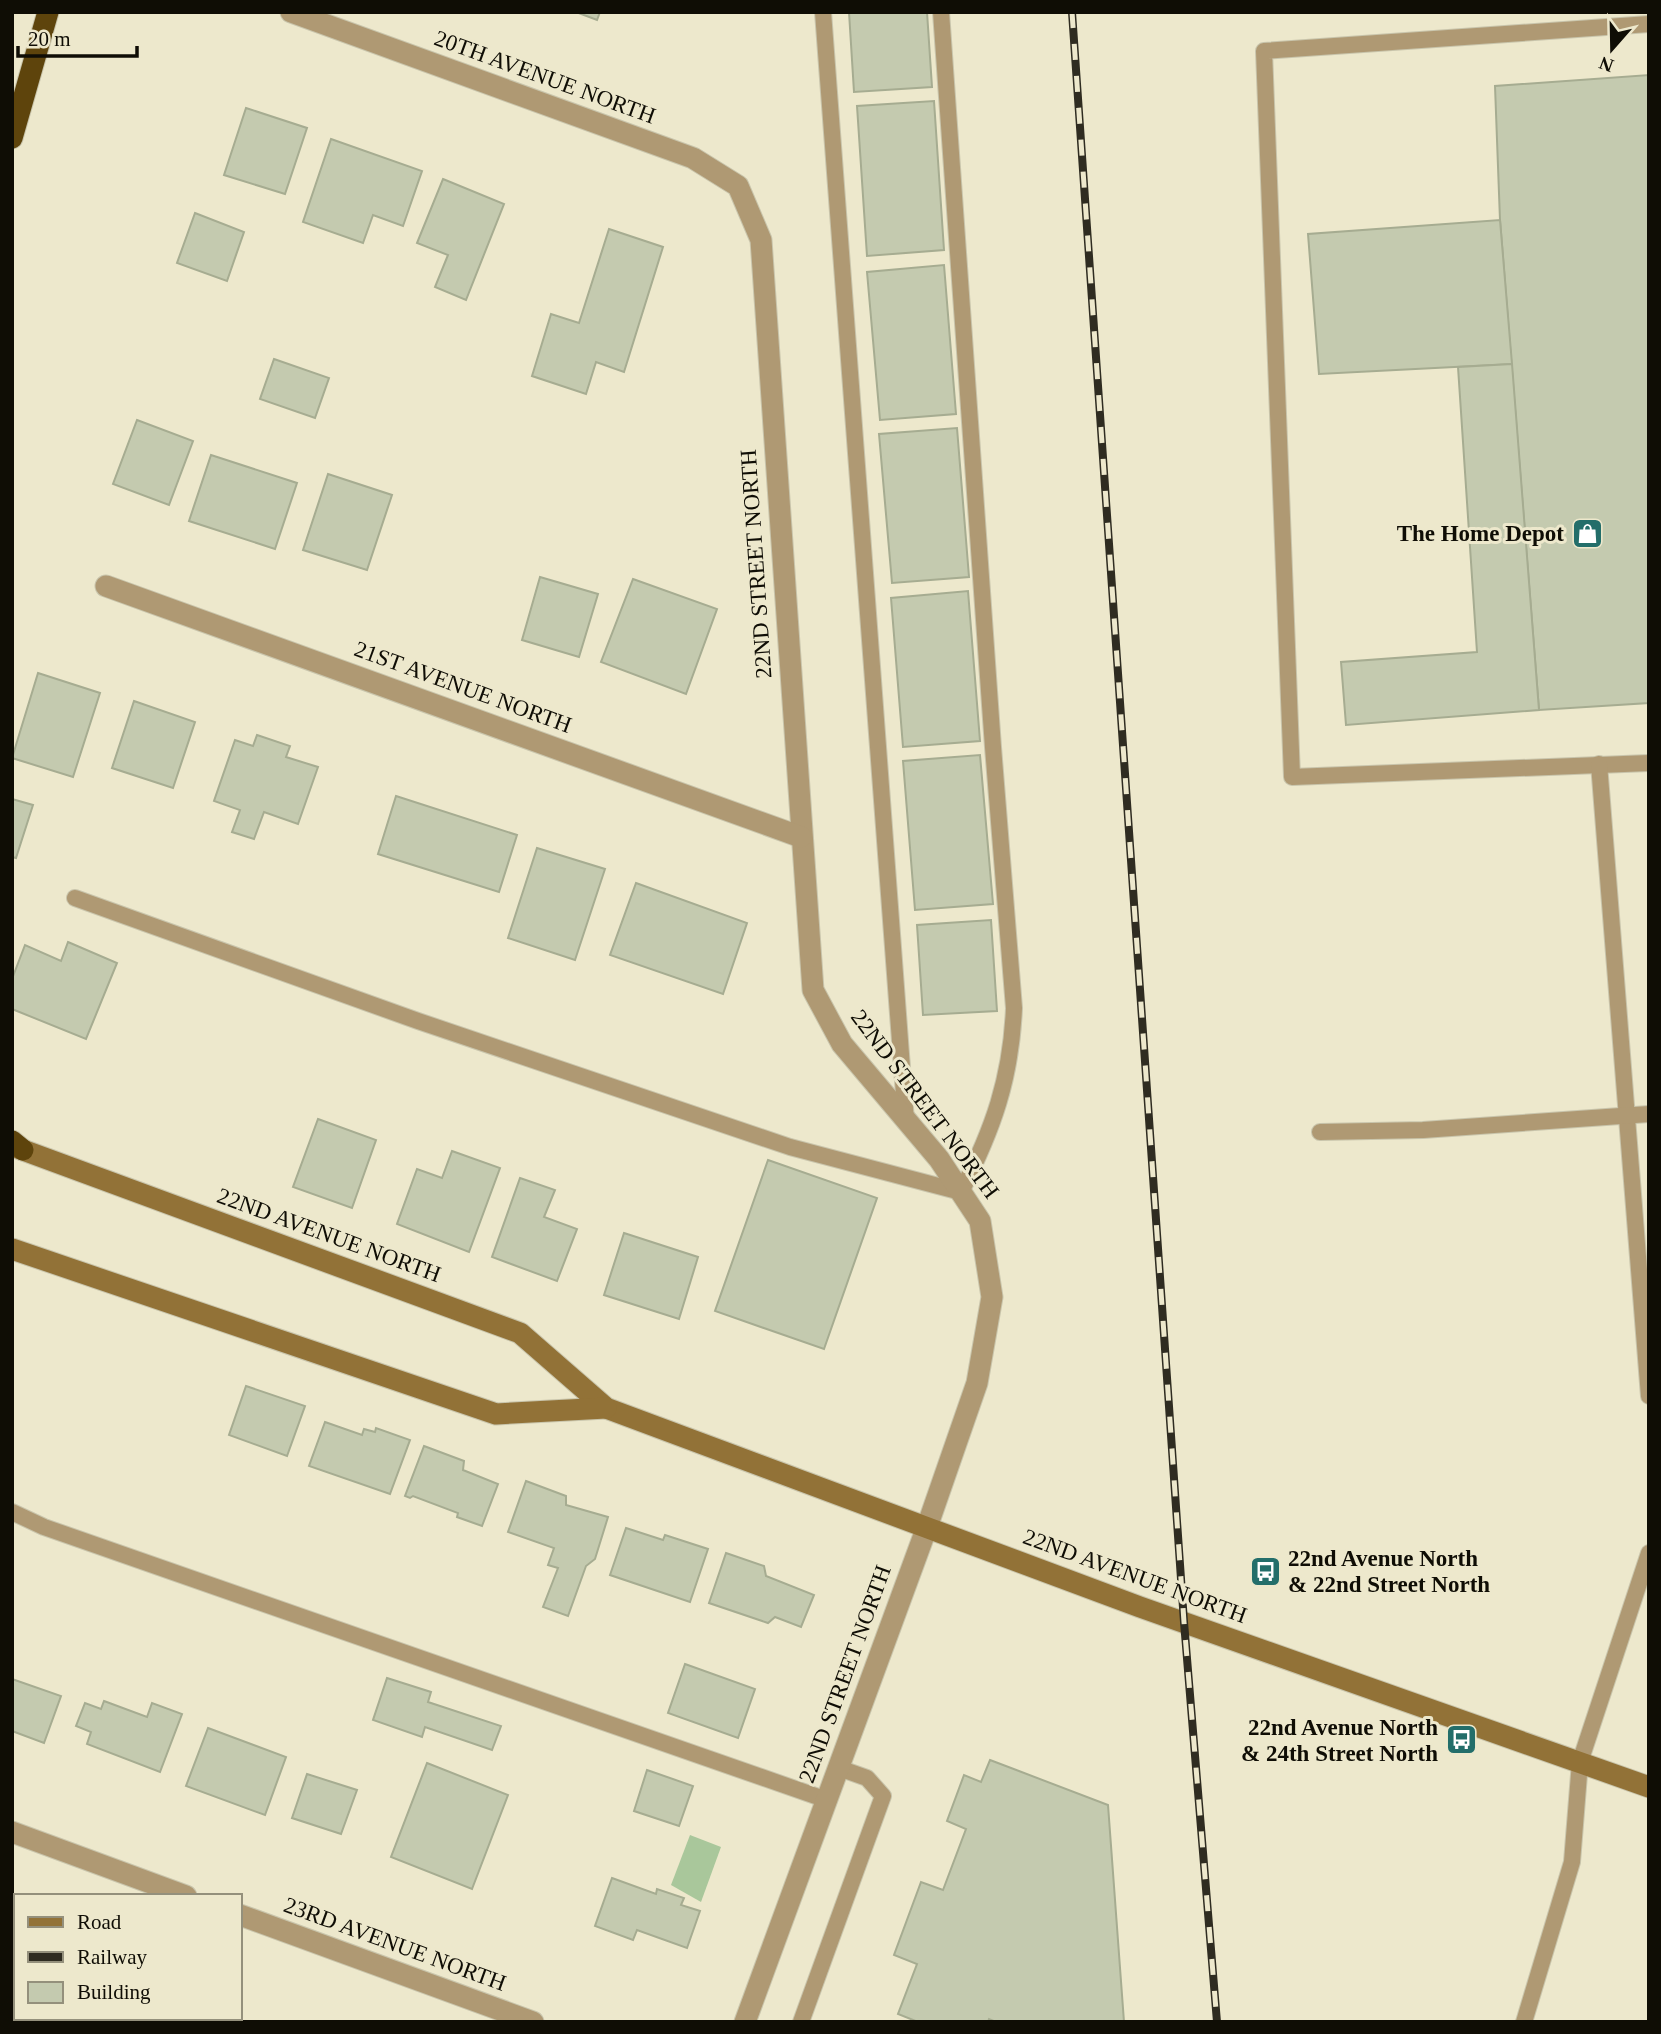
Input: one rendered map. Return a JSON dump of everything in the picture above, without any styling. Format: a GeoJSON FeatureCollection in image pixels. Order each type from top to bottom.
{"type":"FeatureCollection","features":[{"type":"Feature","properties":{"kind":"highway"},"geometry":{"type":"LineString","coordinates":[[12,138],[48,12]]}},
{"type":"Feature","properties":{"kind":"main road","name":"22ND AVENUE NORTH"},"geometry":{"type":"LineString","coordinates":[[16,1145],[520,1334],[607,1408],[1140,1607],[1649,1787]]}},
{"type":"Feature","properties":{"kind":"main road","name":"22ND AVENUE NORTH"},"geometry":{"type":"LineString","coordinates":[[12,1249],[496,1414],[607,1408]]}},
{"type":"Feature","properties":{"kind":"street","name":"20TH AVENUE NORTH"},"geometry":{"type":"LineString","coordinates":[[291,12],[693,158],[738,186]]}},
{"type":"Feature","properties":{"kind":"street","name":"22ND STREET NORTH"},"geometry":{"type":"LineString","coordinates":[[738,186],[761,240],[813,990],[842,1044],[939,1159],[980,1221],[992,1297],[977,1383],[928,1527],[745,2022]]}},
{"type":"Feature","properties":{"kind":"street","name":"21ST AVENUE NORTH"},"geometry":{"type":"LineString","coordinates":[[106,586],[801,837]]}},
{"type":"Feature","properties":{"kind":"street"},"geometry":{"type":"LineString","coordinates":[[12,1832],[181,1894]]}},
{"type":"Feature","properties":{"kind":"street","name":"23RD AVENUE NORTH"},"geometry":{"type":"LineString","coordinates":[[242,1916],[533,2022]]}},
{"type":"Feature","properties":{"kind":"lane"},"geometry":{"type":"LineString","coordinates":[[822,12],[906,1121]]}},
{"type":"Feature","properties":{"kind":"lane"},"geometry":{"type":"LineString","coordinates":[[75,898],[418,1021],[790,1147],[961,1192],[984,1145],[1004,1090],[1013,1043],[1014,1008],[941,12]]}},
{"type":"Feature","properties":{"kind":"lane"},"geometry":{"type":"LineString","coordinates":[[1649,24],[1264,51],[1292,777],[1649,763]]}},
{"type":"Feature","properties":{"kind":"lane"},"geometry":{"type":"LineString","coordinates":[[1599,764],[1649,1396]]}},
{"type":"Feature","properties":{"kind":"lane"},"geometry":{"type":"LineString","coordinates":[[1320,1132],[1423,1130],[1649,1114]]}},
{"type":"Feature","properties":{"kind":"lane"},"geometry":{"type":"LineString","coordinates":[[12,1512],[44,1527],[827,1800]]}},
{"type":"Feature","properties":{"kind":"lane"},"geometry":{"type":"LineString","coordinates":[[1524,2022],[1572,1862],[1580,1762],[1649,1553]]}},
{"type":"Feature","properties":{"kind":"lane"},"geometry":{"type":"LineString","coordinates":[[801,2022],[883,1796],[867,1778],[839,1768]]}},
{"type":"Feature","properties":{"kind":"shaded area"},"geometry":{"type":"Polygon","coordinates":[[[690,1835],[721,1847],[701,1902],[671,1885],[690,1835]]]}},
{"type":"Feature","properties":{"kind":"building"},"geometry":{"type":"Polygon","coordinates":[[[576,12],[600,12],[597,20],[576,12]]]}},
{"type":"Feature","properties":{"kind":"building"},"geometry":{"type":"Polygon","coordinates":[[[849,12],[927,12],[932,87],[854,92],[849,12]]]}},
{"type":"Feature","properties":{"kind":"building","name":"The Home Depot"},"geometry":{"type":"Polygon","coordinates":[[[1649,75],[1649,703],[1539,710],[1500,220],[1495,86],[1649,75]]]}},
{"type":"Feature","properties":{"kind":"building"},"geometry":{"type":"Polygon","coordinates":[[[934,101],[944,250],[867,256],[857,106],[934,101]]]}},
{"type":"Feature","properties":{"kind":"building"},"geometry":{"type":"Polygon","coordinates":[[[246,108],[307,128],[285,194],[224,175],[246,108]]]}},
{"type":"Feature","properties":{"kind":"building"},"geometry":{"type":"Polygon","coordinates":[[[331,139],[422,171],[403,226],[373,215],[363,243],[303,222],[331,139]]]}},
{"type":"Feature","properties":{"kind":"building"},"geometry":{"type":"Polygon","coordinates":[[[443,179],[504,204],[466,300],[435,287],[448,255],[417,243],[443,179]]]}},
{"type":"Feature","properties":{"kind":"building"},"geometry":{"type":"Polygon","coordinates":[[[195,213],[244,232],[227,281],[177,263],[195,213]]]}},
{"type":"Feature","properties":{"kind":"building"},"geometry":{"type":"Polygon","coordinates":[[[1500,220],[1512,364],[1319,374],[1308,234],[1500,220]]]}},
{"type":"Feature","properties":{"kind":"building"},"geometry":{"type":"Polygon","coordinates":[[[609,229],[663,247],[624,372],[596,362],[586,394],[532,376],[551,314],[579,323],[609,229]]]}},
{"type":"Feature","properties":{"kind":"building"},"geometry":{"type":"Polygon","coordinates":[[[944,265],[956,414],[880,420],[867,272],[944,265]]]}},
{"type":"Feature","properties":{"kind":"building"},"geometry":{"type":"Polygon","coordinates":[[[274,359],[329,378],[315,418],[260,399],[274,359]]]}},
{"type":"Feature","properties":{"kind":"building"},"geometry":{"type":"Polygon","coordinates":[[[1512,364],[1539,710],[1346,725],[1341,662],[1477,652],[1458,367],[1512,364]]]}},
{"type":"Feature","properties":{"kind":"building"},"geometry":{"type":"Polygon","coordinates":[[[137,420],[193,441],[169,505],[113,484],[137,420]]]}},
{"type":"Feature","properties":{"kind":"building"},"geometry":{"type":"Polygon","coordinates":[[[957,428],[969,577],[892,583],[879,434],[957,428]]]}},
{"type":"Feature","properties":{"kind":"building"},"geometry":{"type":"Polygon","coordinates":[[[211,455],[297,483],[275,549],[189,521],[211,455]]]}},
{"type":"Feature","properties":{"kind":"building"},"geometry":{"type":"Polygon","coordinates":[[[328,474],[392,495],[367,570],[303,550],[328,474]]]}},
{"type":"Feature","properties":{"kind":"building"},"geometry":{"type":"Polygon","coordinates":[[[540,577],[598,594],[579,657],[522,640],[540,577]]]}},
{"type":"Feature","properties":{"kind":"building"},"geometry":{"type":"Polygon","coordinates":[[[633,579],[717,609],[686,694],[601,662],[633,579]]]}},
{"type":"Feature","properties":{"kind":"building"},"geometry":{"type":"Polygon","coordinates":[[[968,591],[980,741],[903,747],[891,598],[968,591]]]}},
{"type":"Feature","properties":{"kind":"building"},"geometry":{"type":"Polygon","coordinates":[[[38,673],[100,693],[73,777],[12,758],[38,673]]]}},
{"type":"Feature","properties":{"kind":"building"},"geometry":{"type":"Polygon","coordinates":[[[134,701],[195,722],[173,788],[112,768],[134,701]]]}},
{"type":"Feature","properties":{"kind":"building"},"geometry":{"type":"Polygon","coordinates":[[[257,735],[290,746],[286,757],[318,767],[298,824],[264,812],[254,839],[232,832],[240,810],[214,801],[235,740],[253,746],[257,735]]]}},
{"type":"Feature","properties":{"kind":"building"},"geometry":{"type":"Polygon","coordinates":[[[980,755],[993,904],[915,910],[903,761],[980,755]]]}},
{"type":"Feature","properties":{"kind":"building"},"geometry":{"type":"Polygon","coordinates":[[[396,796],[517,835],[499,892],[378,854],[396,796]]]}},
{"type":"Feature","properties":{"kind":"building"},"geometry":{"type":"Polygon","coordinates":[[[12,799],[33,805],[16,858],[12,857],[12,799]]]}},
{"type":"Feature","properties":{"kind":"building"},"geometry":{"type":"Polygon","coordinates":[[[537,848],[605,869],[575,960],[508,938],[537,848]]]}},
{"type":"Feature","properties":{"kind":"building"},"geometry":{"type":"Polygon","coordinates":[[[636,883],[747,923],[723,994],[610,955],[636,883]]]}},
{"type":"Feature","properties":{"kind":"building"},"geometry":{"type":"Polygon","coordinates":[[[991,920],[997,1011],[923,1015],[917,925],[991,920]]]}},
{"type":"Feature","properties":{"kind":"building"},"geometry":{"type":"Polygon","coordinates":[[[68,942],[117,963],[86,1039],[12,1009],[12,979],[25,945],[61,961],[68,942]]]}},
{"type":"Feature","properties":{"kind":"building"},"geometry":{"type":"Polygon","coordinates":[[[318,1119],[376,1140],[352,1208],[293,1187],[318,1119]]]}},
{"type":"Feature","properties":{"kind":"building"},"geometry":{"type":"Polygon","coordinates":[[[452,1151],[500,1168],[469,1252],[397,1224],[417,1169],[442,1178],[452,1151]]]}},
{"type":"Feature","properties":{"kind":"building"},"geometry":{"type":"Polygon","coordinates":[[[768,1160],[877,1198],[824,1349],[715,1311],[768,1160]]]}},
{"type":"Feature","properties":{"kind":"building"},"geometry":{"type":"Polygon","coordinates":[[[520,1178],[555,1190],[544,1217],[577,1229],[557,1281],[492,1257],[520,1178]]]}},
{"type":"Feature","properties":{"kind":"building"},"geometry":{"type":"Polygon","coordinates":[[[624,1233],[698,1257],[679,1319],[604,1295],[624,1233]]]}},
{"type":"Feature","properties":{"kind":"building"},"geometry":{"type":"Polygon","coordinates":[[[246,1386],[305,1406],[287,1456],[229,1435],[246,1386]]]}},
{"type":"Feature","properties":{"kind":"building"},"geometry":{"type":"Polygon","coordinates":[[[325,1422],[362,1435],[364,1429],[375,1432],[376,1428],[410,1440],[390,1494],[309,1466],[325,1422]]]}},
{"type":"Feature","properties":{"kind":"building"},"geometry":{"type":"Polygon","coordinates":[[[424,1446],[464,1461],[463,1470],[498,1484],[482,1526],[457,1517],[458,1513],[413,1496],[405,1496],[424,1446]]]}},
{"type":"Feature","properties":{"kind":"building"},"geometry":{"type":"Polygon","coordinates":[[[526,1481],[566,1496],[566,1505],[608,1517],[595,1559],[586,1566],[568,1616],[543,1607],[558,1568],[548,1565],[554,1548],[508,1532],[526,1481]]]}},
{"type":"Feature","properties":{"kind":"building"},"geometry":{"type":"Polygon","coordinates":[[[626,1528],[663,1540],[665,1535],[708,1549],[690,1602],[610,1575],[626,1528]]]}},
{"type":"Feature","properties":{"kind":"building"},"geometry":{"type":"Polygon","coordinates":[[[726,1553],[764,1566],[766,1576],[814,1595],[801,1627],[775,1617],[768,1623],[709,1603],[726,1553]]]}},
{"type":"Feature","properties":{"kind":"building"},"geometry":{"type":"Polygon","coordinates":[[[685,1664],[755,1689],[738,1738],[668,1713],[685,1664]]]}},
{"type":"Feature","properties":{"kind":"building"},"geometry":{"type":"Polygon","coordinates":[[[387,1678],[431,1692],[428,1702],[501,1726],[492,1750],[425,1727],[422,1737],[373,1720],[387,1678]]]}},
{"type":"Feature","properties":{"kind":"building"},"geometry":{"type":"Polygon","coordinates":[[[12,1679],[61,1696],[44,1743],[12,1731],[12,1679]]]}},
{"type":"Feature","properties":{"kind":"building"},"geometry":{"type":"Polygon","coordinates":[[[104,1701],[147,1717],[152,1703],[182,1714],[160,1772],[87,1744],[91,1732],[76,1726],[85,1703],[101,1709],[104,1701]]]}},
{"type":"Feature","properties":{"kind":"building"},"geometry":{"type":"Polygon","coordinates":[[[208,1728],[286,1757],[265,1815],[186,1786],[208,1728]]]}},
{"type":"Feature","properties":{"kind":"building"},"geometry":{"type":"Polygon","coordinates":[[[990,1760],[1108,1805],[1124,2022],[996,2022],[989,2019],[988,2022],[918,2022],[898,2014],[917,1964],[894,1955],[921,1882],[943,1890],[966,1829],[947,1821],[964,1775],[981,1782],[990,1760]]]}},
{"type":"Feature","properties":{"kind":"building"},"geometry":{"type":"Polygon","coordinates":[[[427,1763],[508,1795],[472,1889],[391,1857],[427,1763]]]}},
{"type":"Feature","properties":{"kind":"building"},"geometry":{"type":"Polygon","coordinates":[[[647,1770],[693,1786],[679,1826],[634,1811],[647,1770]]]}},
{"type":"Feature","properties":{"kind":"building"},"geometry":{"type":"Polygon","coordinates":[[[307,1774],[357,1790],[341,1834],[292,1818],[307,1774]]]}},
{"type":"Feature","properties":{"kind":"building"},"geometry":{"type":"Polygon","coordinates":[[[612,1878],[656,1894],[657,1889],[684,1898],[681,1905],[700,1911],[687,1948],[637,1930],[633,1940],[595,1926],[612,1878]]]}},
{"type":"Feature","properties":{"kind":"building"},"geometry":{"type":"Polygon","coordinates":[[[12,1922],[14,1996],[12,1996],[12,1922]]]}},
{"type":"Feature","properties":{"kind":"building"},"geometry":{"type":"Polygon","coordinates":[[[72,2020],[158,2020],[158,2022],[72,2020]]]}},
{"type":"Feature","properties":{"kind":"building"},"geometry":{"type":"Polygon","coordinates":[[[234,2020],[238,2022],[181,2022],[234,2020]]]}},
{"type":"Feature","properties":{"kind":"railway"},"geometry":{"type":"LineString","coordinates":[[1072,12],[1184,1622],[1217,2022]]}},
{"type":"Feature","properties":{"kind":"place","name":"The Home Depot"},"geometry":{"type":"Point","coordinates":[1587,533]}},
{"type":"Feature","properties":{"kind":"place","name":"22nd Avenue North & 22nd Street North"},"geometry":{"type":"Point","coordinates":[1265,1571]}},
{"type":"Feature","properties":{"kind":"place","name":"22nd Avenue North & 24th Street North"},"geometry":{"type":"Point","coordinates":[1461,1740]}}]}
